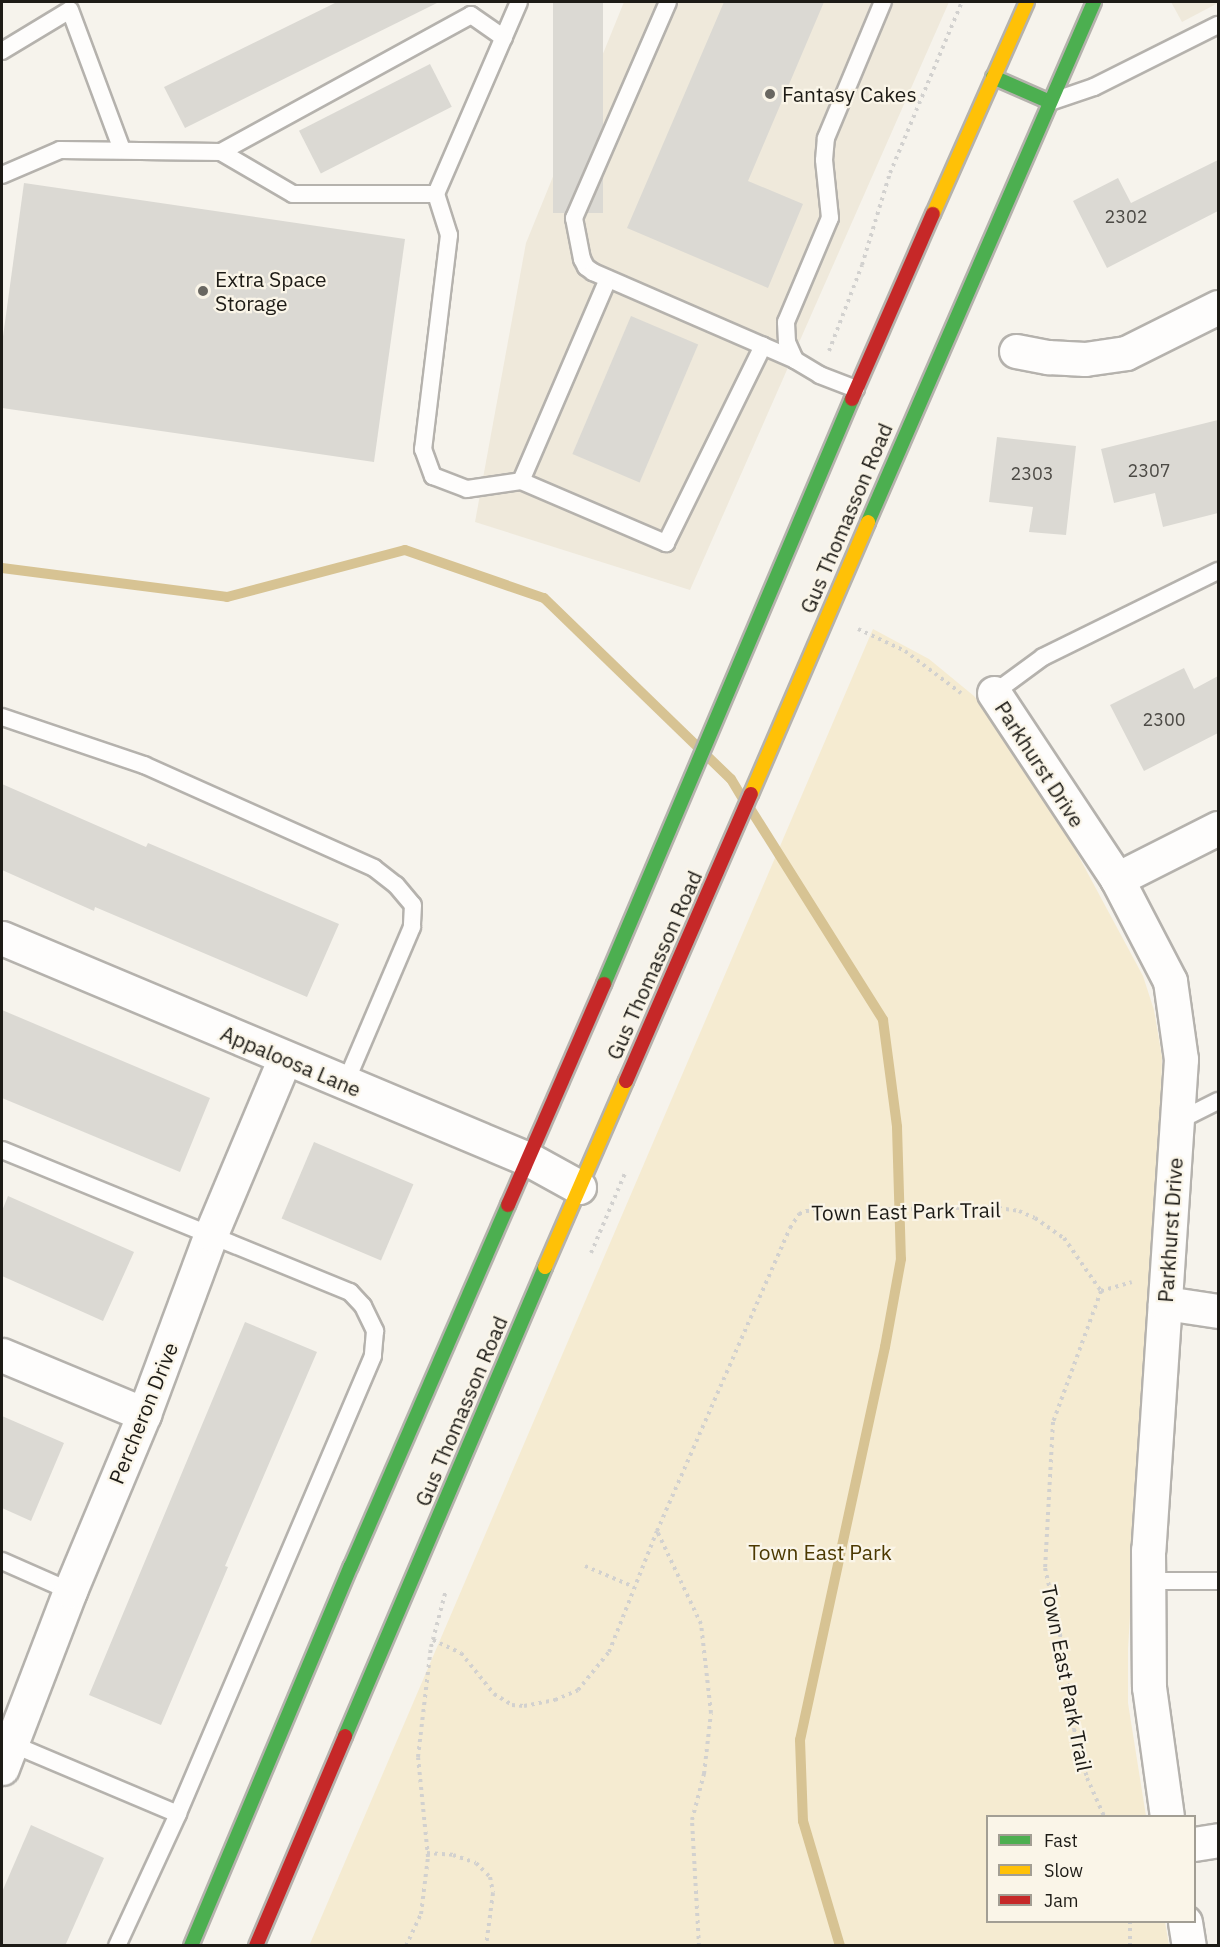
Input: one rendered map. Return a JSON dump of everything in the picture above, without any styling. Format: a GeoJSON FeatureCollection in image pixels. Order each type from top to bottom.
{"type":"FeatureCollection","features":[{"type":"Feature","properties":{"kind":"main road","name":"Gus Thomasson Road"},"geometry":{"type":"LineString","coordinates":[[191,1946],[351,1566],[530,1160],[856,389],[1027,2]]}},
{"type":"Feature","properties":{"kind":"main road","name":"Gus Thomasson Road"},"geometry":{"type":"LineString","coordinates":[[256,1946],[579,1187],[691,937],[787,708],[1094,2]]}},
{"type":"Feature","properties":{"kind":"main road"},"geometry":{"type":"LineString","coordinates":[[993,77],[1050,102]]}},
{"type":"Feature","properties":{"kind":"street"},"geometry":{"type":"LineString","coordinates":[[1016,351],[1047,357],[1085,359],[1126,353],[1218,307]]}},
{"type":"Feature","properties":{"kind":"street","name":"Parkhurst Drive"},"geometry":{"type":"LineString","coordinates":[[979,696],[1118,879],[1170,981],[1180,1059],[1148,1550],[1149,1687],[1167,1815]]}},
{"type":"Feature","properties":{"kind":"street"},"geometry":{"type":"LineString","coordinates":[[1118,879],[1218,828]]}},
{"type":"Feature","properties":{"kind":"street","name":"Appaloosa Lane"},"geometry":{"type":"LineString","coordinates":[[2,938],[530,1160],[579,1187]]}},
{"type":"Feature","properties":{"kind":"street","name":"Percheron Drive"},"geometry":{"type":"LineString","coordinates":[[7,1756],[70,1591],[144,1414],[211,1234],[285,1058]]}},
{"type":"Feature","properties":{"kind":"street"},"geometry":{"type":"LineString","coordinates":[[1165,1304],[1218,1311]]}},
{"type":"Feature","properties":{"kind":"street"},"geometry":{"type":"LineString","coordinates":[[2,1355],[144,1414]]}},
{"type":"Feature","properties":{"kind":"street"},"geometry":{"type":"LineString","coordinates":[[1196,1844],[1218,1839]]}},
{"type":"Feature","properties":{"kind":"street"},"geometry":{"type":"LineString","coordinates":[[1185,1923],[1189,1946]]}},
{"type":"Feature","properties":{"kind":"lane"},"geometry":{"type":"LineString","coordinates":[[519,2],[436,194],[449,235],[423,449],[433,477],[467,489],[521,481],[666,543],[763,346]]}},
{"type":"Feature","properties":{"kind":"lane"},"geometry":{"type":"LineString","coordinates":[[668,2],[574,218],[586,267],[608,279],[795,360],[820,375],[856,389]]}},
{"type":"Feature","properties":{"kind":"lane"},"geometry":{"type":"LineString","coordinates":[[795,360],[787,342],[786,322],[830,218],[824,160],[826,138],[883,2]]}},
{"type":"Feature","properties":{"kind":"lane"},"geometry":{"type":"LineString","coordinates":[[2,51],[68,6],[122,150]]}},
{"type":"Feature","properties":{"kind":"lane"},"geometry":{"type":"LineString","coordinates":[[221,152],[471,15],[504,38]]}},
{"type":"Feature","properties":{"kind":"lane"},"geometry":{"type":"LineString","coordinates":[[1050,102],[1094,87],[1218,25]]}},
{"type":"Feature","properties":{"kind":"lane"},"geometry":{"type":"LineString","coordinates":[[2,175],[60,150],[221,152],[293,194],[436,194]]}},
{"type":"Feature","properties":{"kind":"lane"},"geometry":{"type":"LineString","coordinates":[[521,481],[608,279]]}},
{"type":"Feature","properties":{"kind":"lane"},"geometry":{"type":"LineString","coordinates":[[979,696],[1043,657],[1218,571]]}},
{"type":"Feature","properties":{"kind":"lane"},"geometry":{"type":"LineString","coordinates":[[2,717],[144,765],[374,868],[396,885],[413,905],[412,927],[345,1084]]}},
{"type":"Feature","properties":{"kind":"lane"},"geometry":{"type":"LineString","coordinates":[[1176,1122],[1218,1101]]}},
{"type":"Feature","properties":{"kind":"lane"},"geometry":{"type":"LineString","coordinates":[[2,1150],[350,1292],[363,1306],[375,1331],[374,1356],[178,1814],[117,1946]]}},
{"type":"Feature","properties":{"kind":"lane"},"geometry":{"type":"LineString","coordinates":[[2,1561],[70,1591]]}},
{"type":"Feature","properties":{"kind":"lane"},"geometry":{"type":"LineString","coordinates":[[1148,1581],[1218,1581]]}},
{"type":"Feature","properties":{"kind":"lane"},"geometry":{"type":"LineString","coordinates":[[7,1756],[178,1814]]}},
{"type":"Feature","properties":{"kind":"path"},"geometry":{"type":"LineString","coordinates":[[820,375],[862,265],[890,173],[962,2]]}},
{"type":"Feature","properties":{"kind":"path"},"geometry":{"type":"LineString","coordinates":[[858,628],[905,651],[957,689],[979,696]]}},
{"type":"Feature","properties":{"kind":"path"},"geometry":{"type":"LineString","coordinates":[[590,1255],[627,1168]]}},
{"type":"Feature","properties":{"kind":"path","name":"Town East Park Trail"},"geometry":{"type":"LineString","coordinates":[[433,1640],[461,1653],[494,1694],[512,1705],[524,1706],[555,1700],[578,1690],[609,1652],[657,1531],[799,1214],[806,1211],[844,1209],[964,1207],[1006,1209],[1035,1218],[1064,1238],[1076,1251],[1101,1291],[1053,1422],[1045,1568],[1061,1639],[1074,1730],[1087,1778],[1104,1815]]}},
{"type":"Feature","properties":{"kind":"path"},"geometry":{"type":"LineString","coordinates":[[1101,1291],[1134,1281]]}},
{"type":"Feature","properties":{"kind":"path"},"geometry":{"type":"LineString","coordinates":[[657,1531],[700,1624],[711,1713],[704,1774],[692,1820],[699,1946]]}},
{"type":"Feature","properties":{"kind":"path"},"geometry":{"type":"LineString","coordinates":[[585,1566],[634,1587]]}},
{"type":"Feature","properties":{"kind":"path"},"geometry":{"type":"LineString","coordinates":[[406,1946],[422,1914],[427,1853],[418,1757],[433,1640],[449,1581]]}},
{"type":"Feature","properties":{"kind":"path"},"geometry":{"type":"LineString","coordinates":[[427,1853],[453,1855],[476,1863],[490,1877],[493,1893],[486,1946]]}},
{"type":"Feature","properties":{"kind":"path"},"geometry":{"type":"LineString","coordinates":[[1130,1923],[1130,1946]]}},
{"type":"Feature","properties":{"kind":"shaded area"},"geometry":{"type":"Polygon","coordinates":[[[624,2],[949,2],[690,590],[475,522],[526,243],[624,2]]]}},
{"type":"Feature","properties":{"kind":"shaded area"},"geometry":{"type":"Polygon","coordinates":[[[1171,2],[1218,2],[1218,3],[1182,22],[1171,2]]]}},
{"type":"Feature","properties":{"kind":"green space","name":"Town East Park"},"geometry":{"type":"Polygon","coordinates":[[[873,629],[929,659],[974,696],[1009,737],[1043,790],[1143,976],[1154,1010],[1162,1057],[1161,1104],[1128,1649],[1128,1703],[1146,1815],[986,1815],[986,1923],[1165,1923],[1169,1945],[309,1946],[873,629]]]}},
{"type":"Feature","properties":{"kind":"building"},"geometry":{"type":"Polygon","coordinates":[[[337,2],[439,2],[185,128],[164,87],[337,2]]]}},
{"type":"Feature","properties":{"kind":"building"},"geometry":{"type":"Polygon","coordinates":[[[553,2],[603,2],[603,213],[553,213],[553,2]]]}},
{"type":"Feature","properties":{"kind":"building"},"geometry":{"type":"Polygon","coordinates":[[[724,2],[824,2],[748,181],[803,204],[768,288],[627,228],[724,2]]]}},
{"type":"Feature","properties":{"kind":"building"},"geometry":{"type":"Polygon","coordinates":[[[430,64],[452,107],[321,174],[299,131],[430,64]]]}},
{"type":"Feature","properties":{"kind":"building"},"geometry":{"type":"Polygon","coordinates":[[[1218,160],[1218,211],[1107,268],[1073,201],[1118,178],[1131,203],[1218,160]]]}},
{"type":"Feature","properties":{"kind":"building","name":"Extra Space Storage"},"geometry":{"type":"Polygon","coordinates":[[[24,183],[405,239],[374,462],[2,408],[2,344],[24,183]]]}},
{"type":"Feature","properties":{"kind":"building"},"geometry":{"type":"Polygon","coordinates":[[[631,316],[698,345],[640,483],[572,454],[631,316]]]}},
{"type":"Feature","properties":{"kind":"building"},"geometry":{"type":"Polygon","coordinates":[[[1218,420],[1218,513],[1163,527],[1155,493],[1114,503],[1101,449],[1218,420]]]}},
{"type":"Feature","properties":{"kind":"building"},"geometry":{"type":"Polygon","coordinates":[[[997,437],[1076,446],[1066,535],[1029,532],[1033,507],[989,502],[997,437]]]}},
{"type":"Feature","properties":{"kind":"building"},"geometry":{"type":"Polygon","coordinates":[[[1184,668],[1194,689],[1218,676],[1218,733],[1144,771],[1110,705],[1184,668]]]}},
{"type":"Feature","properties":{"kind":"building"},"geometry":{"type":"Polygon","coordinates":[[[2,784],[146,847],[148,843],[339,924],[307,997],[95,907],[94,911],[2,870],[2,784]]]}},
{"type":"Feature","properties":{"kind":"building"},"geometry":{"type":"Polygon","coordinates":[[[2,1010],[210,1098],[180,1172],[2,1098],[2,1010]]]}},
{"type":"Feature","properties":{"kind":"building"},"geometry":{"type":"Polygon","coordinates":[[[314,1142],[413,1184],[381,1261],[282,1218],[314,1142]]]}},
{"type":"Feature","properties":{"kind":"building"},"geometry":{"type":"Polygon","coordinates":[[[8,1196],[134,1252],[103,1321],[2,1276],[2,1211],[8,1196]]]}},
{"type":"Feature","properties":{"kind":"building"},"geometry":{"type":"Polygon","coordinates":[[[245,1322],[317,1352],[225,1566],[228,1567],[161,1725],[89,1695],[245,1322]]]}},
{"type":"Feature","properties":{"kind":"building"},"geometry":{"type":"Polygon","coordinates":[[[2,1416],[64,1443],[31,1521],[2,1508],[2,1416]]]}},
{"type":"Feature","properties":{"kind":"building"},"geometry":{"type":"Polygon","coordinates":[[[31,1825],[104,1858],[65,1946],[2,1946],[2,1892],[31,1825]]]}},
{"type":"Feature","properties":{"kind":"waterway"},"geometry":{"type":"LineString","coordinates":[[2,568],[227,597],[405,550],[544,598],[731,779],[742,797]]}},
{"type":"Feature","properties":{"kind":"waterway"},"geometry":{"type":"LineString","coordinates":[[751,810],[883,1020],[897,1127],[901,1259],[885,1347],[800,1740],[803,1821],[840,1946]]}},
{"type":"Feature","properties":{"kind":"traffic: fast"},"geometry":{"type":"LineString","coordinates":[[868,522],[1094,2]]}},
{"type":"Feature","properties":{"kind":"traffic: fast"},"geometry":{"type":"LineString","coordinates":[[993,77],[1050,102]]}},
{"type":"Feature","properties":{"kind":"traffic: fast"},"geometry":{"type":"LineString","coordinates":[[604,984],[852,399]]}},
{"type":"Feature","properties":{"kind":"traffic: fast"},"geometry":{"type":"LineString","coordinates":[[191,1946],[351,1566],[508,1205]]}},
{"type":"Feature","properties":{"kind":"traffic: fast"},"geometry":{"type":"LineString","coordinates":[[345,1736],[545,1267]]}},
{"type":"Feature","properties":{"kind":"traffic: slow"},"geometry":{"type":"LineString","coordinates":[[933,214],[1027,2]]}},
{"type":"Feature","properties":{"kind":"traffic: slow"},"geometry":{"type":"LineString","coordinates":[[751,794],[868,522]]}},
{"type":"Feature","properties":{"kind":"traffic: slow"},"geometry":{"type":"LineString","coordinates":[[545,1267],[626,1081]]}},
{"type":"Feature","properties":{"kind":"traffic: jam"},"geometry":{"type":"LineString","coordinates":[[852,399],[933,214]]}},
{"type":"Feature","properties":{"kind":"traffic: jam"},"geometry":{"type":"LineString","coordinates":[[626,1081],[751,794]]}},
{"type":"Feature","properties":{"kind":"traffic: jam"},"geometry":{"type":"LineString","coordinates":[[508,1205],[604,984]]}},
{"type":"Feature","properties":{"kind":"traffic: jam"},"geometry":{"type":"LineString","coordinates":[[256,1946],[345,1736]]}},
{"type":"Feature","properties":{"kind":"place","name":"Fantasy Cakes"},"geometry":{"type":"Point","coordinates":[770,94]}},
{"type":"Feature","properties":{"kind":"place","name":"Extra Space Storage"},"geometry":{"type":"Point","coordinates":[203,291]}}]}
